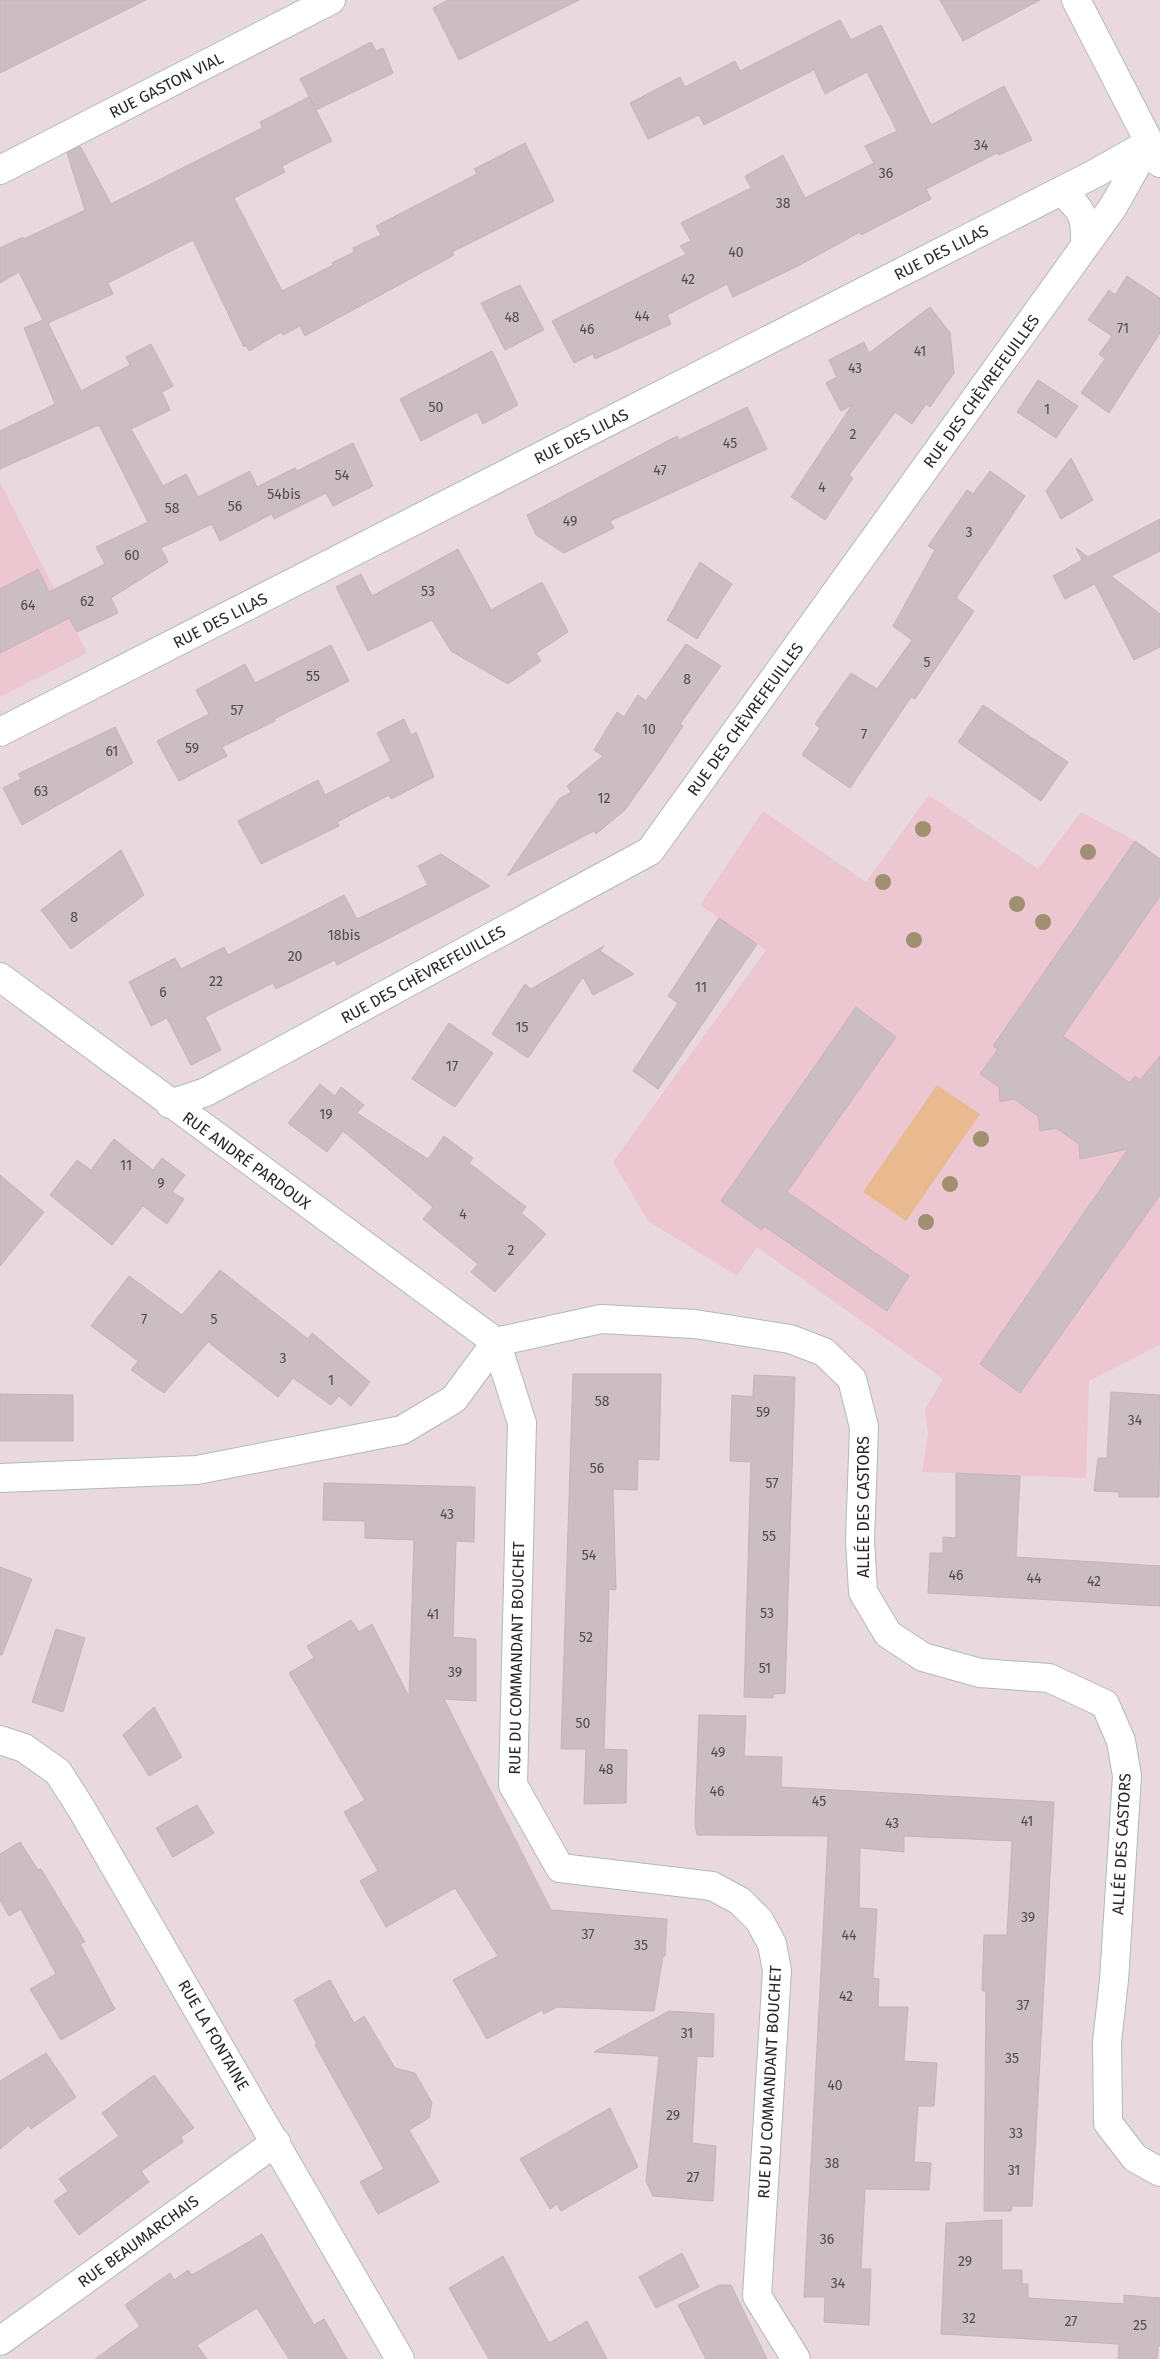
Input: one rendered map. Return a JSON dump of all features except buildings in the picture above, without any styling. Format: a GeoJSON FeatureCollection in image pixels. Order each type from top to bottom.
{"type":"FeatureCollection","features":[{"type":"Feature","properties":{"kind":"street","name":"RUE GASTON VIAL"},"geometry":{"type":"LineString","coordinates":[[0,170],[332,0]]}},
{"type":"Feature","properties":{"kind":"street"},"geometry":{"type":"LineString","coordinates":[[1076,0],[1156,148]]}},
{"type":"Feature","properties":{"kind":"street","name":"RUE DES LILAS"},"geometry":{"type":"LineString","coordinates":[[0,732],[1061,191],[1156,148]]}},
{"type":"Feature","properties":{"kind":"street","name":"RUE DES CHÈVREFEUILLES"},"geometry":{"type":"LineString","coordinates":[[170,1104],[206,1092],[650,850],[1156,148]]}},
{"type":"Feature","properties":{"kind":"street"},"geometry":{"type":"LineString","coordinates":[[1061,191],[1081,210],[1086,228],[1085,246]]}},
{"type":"Feature","properties":{"kind":"street","name":"RUE ANDRÉ PARDOUX"},"geometry":{"type":"LineString","coordinates":[[0,977],[170,1104],[496,1342]]}},
{"type":"Feature","properties":{"kind":"street","name":"ALLÉE DES CASTORS"},"geometry":{"type":"LineString","coordinates":[[496,1342],[601,1319],[695,1324],[790,1339],[824,1352],[852,1379],[864,1428],[860,1540],[863,1592],[888,1634],[923,1657],[980,1673],[1048,1678],[1105,1704],[1121,1741],[1127,1776],[1114,1980],[1107,2042],[1108,2123],[1135,2158],[1160,2172]]}},
{"type":"Feature","properties":{"kind":"street"},"geometry":{"type":"LineString","coordinates":[[0,1478],[197,1470],[402,1430],[454,1399],[496,1342]]}},
{"type":"Feature","properties":{"kind":"street","name":"RUE DU COMMANDANT BOUCHET"},"geometry":{"type":"LineString","coordinates":[[496,1342],[522,1423],[513,1785],[560,1868],[712,1886],[740,1901],[759,1920],[772,1944],[777,1970],[757,2296],[796,2359]]}},
{"type":"Feature","properties":{"kind":"street","name":"RUE LA FONTAINE"},"geometry":{"type":"LineString","coordinates":[[0,1740],[24,1748],[58,1772],[81,1808],[276,2142],[400,2359]]}},
{"type":"Feature","properties":{"kind":"street","name":"RUE BEAUMARCHAIS"},"geometry":{"type":"LineString","coordinates":[[0,2341],[276,2142]]}},
{"type":"Feature","properties":{"kind":"shaded area"},"geometry":{"type":"Polygon","coordinates":[[[0,482],[87,653],[0,697],[0,482]]]}},
{"type":"Feature","properties":{"kind":"shaded area"},"geometry":{"type":"Polygon","coordinates":[[[929,795],[1038,869],[1081,812],[1135,841],[1160,859],[1160,1345],[1089,1381],[1086,1478],[922,1472],[928,1433],[925,1409],[943,1379],[757,1247],[737,1276],[648,1221],[613,1162],[766,950],[700,905],[763,811],[866,882],[929,795]]]}},
{"type":"Feature","properties":{"kind":"shaded area"},"geometry":{"type":"Polygon","coordinates":[[[937,1085],[980,1114],[906,1221],[863,1192],[937,1085]]]}}]}
